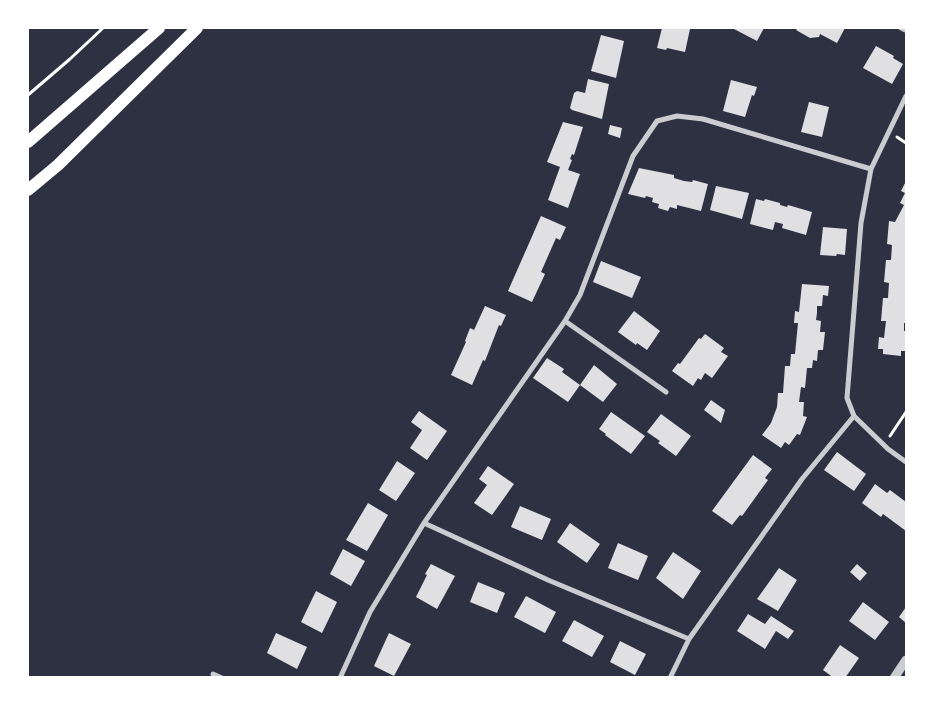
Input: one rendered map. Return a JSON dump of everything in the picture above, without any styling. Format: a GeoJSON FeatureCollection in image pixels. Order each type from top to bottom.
{"type":"FeatureCollection","features":[{"type":"Feature","properties":{"kind":"main road"},"geometry":{"type":"LineString","coordinates":[[28,142],[159,28]]}},
{"type":"Feature","properties":{"kind":"main road"},"geometry":{"type":"LineString","coordinates":[[28,190],[58,165],[197,28]]}},
{"type":"Feature","properties":{"kind":"street"},"geometry":{"type":"LineString","coordinates":[[906,96],[871,169],[861,222],[847,398],[854,416],[884,445],[906,462]]}},
{"type":"Feature","properties":{"kind":"street"},"geometry":{"type":"LineString","coordinates":[[340,678],[370,612],[424,523],[565,321],[580,295],[633,156],[657,121],[677,116],[704,119],[871,169]]}},
{"type":"Feature","properties":{"kind":"street"},"geometry":{"type":"LineString","coordinates":[[565,321],[666,392]]}},
{"type":"Feature","properties":{"kind":"street"},"geometry":{"type":"LineString","coordinates":[[670,678],[690,639],[802,479],[854,416]]}},
{"type":"Feature","properties":{"kind":"street"},"geometry":{"type":"LineString","coordinates":[[424,523],[548,580],[690,639]]}},
{"type":"Feature","properties":{"kind":"street"},"geometry":{"type":"LineString","coordinates":[[894,678],[906,660]]}},
{"type":"Feature","properties":{"kind":"street"},"geometry":{"type":"LineString","coordinates":[[213,674],[222,678]]}},
{"type":"Feature","properties":{"kind":"lane"},"geometry":{"type":"LineString","coordinates":[[900,28],[906,31]]}},
{"type":"Feature","properties":{"kind":"path"},"geometry":{"type":"LineString","coordinates":[[28,95],[103,28]]}},
{"type":"Feature","properties":{"kind":"path"},"geometry":{"type":"LineString","coordinates":[[884,445],[906,412]]}},
{"type":"Feature","properties":{"kind":"building"},"geometry":{"type":"Polygon","coordinates":[[[662,28],[690,29],[685,52],[657,48],[662,28]]]}},
{"type":"Feature","properties":{"kind":"building"},"geometry":{"type":"Polygon","coordinates":[[[735,28],[764,28],[757,41],[735,28]]]}},
{"type":"Feature","properties":{"kind":"building"},"geometry":{"type":"Polygon","coordinates":[[[798,28],[845,28],[837,43],[820,34],[819,37],[810,38],[796,30],[798,28]]]}},
{"type":"Feature","properties":{"kind":"building"},"geometry":{"type":"Polygon","coordinates":[[[601,35],[624,41],[616,78],[591,71],[601,35]]]}},
{"type":"Feature","properties":{"kind":"building"},"geometry":{"type":"Polygon","coordinates":[[[876,46],[894,56],[893,58],[903,64],[892,84],[863,68],[876,46]]]}},
{"type":"Feature","properties":{"kind":"building"},"geometry":{"type":"Polygon","coordinates":[[[588,79],[609,84],[602,119],[570,108],[574,93],[577,91],[585,93],[588,79]]]}},
{"type":"Feature","properties":{"kind":"building"},"geometry":{"type":"Polygon","coordinates":[[[731,80],[757,87],[754,96],[752,95],[745,117],[723,111],[731,80]]]}},
{"type":"Feature","properties":{"kind":"building"},"geometry":{"type":"Polygon","coordinates":[[[809,102],[829,107],[822,137],[801,132],[809,102]]]}},
{"type":"Feature","properties":{"kind":"building"},"geometry":{"type":"Polygon","coordinates":[[[563,122],[583,127],[574,155],[572,154],[570,159],[572,160],[568,170],[580,174],[568,208],[548,200],[560,167],[547,162],[563,122]]]}},
{"type":"Feature","properties":{"kind":"building"},"geometry":{"type":"Polygon","coordinates":[[[610,125],[622,128],[620,138],[608,134],[610,125]]]}},
{"type":"Feature","properties":{"kind":"building"},"geometry":{"type":"Polygon","coordinates":[[[639,168],[674,175],[674,178],[684,181],[692,182],[693,180],[708,184],[701,211],[677,205],[677,209],[670,207],[668,211],[658,208],[659,204],[652,202],[653,198],[628,194],[639,168]]]}},
{"type":"Feature","properties":{"kind":"building"},"geometry":{"type":"Polygon","coordinates":[[[906,181],[906,323],[904,323],[904,331],[906,331],[906,351],[901,351],[901,356],[883,354],[883,349],[878,349],[879,337],[884,338],[886,321],[881,321],[883,298],[888,298],[889,283],[884,282],[886,260],[891,260],[892,245],[887,244],[889,221],[895,222],[904,205],[900,203],[905,193],[901,191],[906,181]]]}},
{"type":"Feature","properties":{"kind":"building"},"geometry":{"type":"Polygon","coordinates":[[[716,186],[749,193],[742,219],[710,210],[716,186]]]}},
{"type":"Feature","properties":{"kind":"building"},"geometry":{"type":"Polygon","coordinates":[[[756,199],[764,201],[765,199],[787,207],[788,205],[812,212],[806,235],[782,228],[783,224],[775,222],[773,230],[750,224],[756,199]]]}},
{"type":"Feature","properties":{"kind":"building"},"geometry":{"type":"Polygon","coordinates":[[[541,216],[566,227],[560,240],[556,238],[541,272],[545,274],[532,302],[508,291],[541,216]]]}},
{"type":"Feature","properties":{"kind":"building"},"geometry":{"type":"Polygon","coordinates":[[[823,227],[847,229],[845,255],[820,255],[823,227]]]}},
{"type":"Feature","properties":{"kind":"building"},"geometry":{"type":"Polygon","coordinates":[[[601,261],[641,277],[632,298],[593,282],[601,261]]]}},
{"type":"Feature","properties":{"kind":"building"},"geometry":{"type":"Polygon","coordinates":[[[802,284],[829,286],[828,296],[823,295],[822,306],[817,306],[816,320],[821,321],[820,332],[825,332],[823,350],[818,350],[817,361],[813,360],[812,368],[807,368],[805,388],[801,387],[799,402],[804,402],[803,416],[807,417],[800,435],[797,434],[789,445],[785,442],[781,448],[762,435],[771,423],[777,407],[778,393],[783,393],[785,366],[790,366],[791,354],[795,354],[798,323],[794,323],[795,311],[799,312],[802,284]]]}},
{"type":"Feature","properties":{"kind":"building"},"geometry":{"type":"Polygon","coordinates":[[[485,306],[506,315],[501,326],[499,325],[485,361],[483,360],[472,385],[451,375],[466,342],[470,328],[474,330],[485,306]]]}},
{"type":"Feature","properties":{"kind":"building"},"geometry":{"type":"Polygon","coordinates":[[[634,311],[660,331],[647,350],[637,343],[636,345],[618,332],[634,311]]]}},
{"type":"Feature","properties":{"kind":"building"},"geometry":{"type":"Polygon","coordinates":[[[705,334],[724,348],[721,352],[728,356],[712,378],[705,373],[701,380],[698,378],[693,386],[672,371],[678,363],[680,364],[699,338],[701,339],[705,334]]]}},
{"type":"Feature","properties":{"kind":"building"},"geometry":{"type":"Polygon","coordinates":[[[547,358],[564,369],[562,372],[580,385],[568,402],[533,378],[547,358]]]}},
{"type":"Feature","properties":{"kind":"building"},"geometry":{"type":"Polygon","coordinates":[[[594,365],[617,384],[603,402],[580,385],[594,365]]]}},
{"type":"Feature","properties":{"kind":"building"},"geometry":{"type":"Polygon","coordinates":[[[711,400],[725,410],[721,423],[704,410],[711,400]]]}},
{"type":"Feature","properties":{"kind":"building"},"geometry":{"type":"Polygon","coordinates":[[[419,411],[447,431],[427,460],[410,448],[422,430],[411,422],[419,411]]]}},
{"type":"Feature","properties":{"kind":"building"},"geometry":{"type":"Polygon","coordinates":[[[611,412],[645,436],[631,454],[599,429],[611,412]]]}},
{"type":"Feature","properties":{"kind":"building"},"geometry":{"type":"Polygon","coordinates":[[[661,414],[691,436],[676,456],[647,432],[661,414]]]}},
{"type":"Feature","properties":{"kind":"building"},"geometry":{"type":"Polygon","coordinates":[[[837,452],[866,474],[854,491],[824,470],[837,452]]]}},
{"type":"Feature","properties":{"kind":"building"},"geometry":{"type":"Polygon","coordinates":[[[753,455],[772,469],[765,478],[768,480],[742,516],[740,515],[732,525],[712,511],[753,455]]]}},
{"type":"Feature","properties":{"kind":"building"},"geometry":{"type":"Polygon","coordinates":[[[397,461],[415,473],[396,501],[379,490],[397,461]]]}},
{"type":"Feature","properties":{"kind":"building"},"geometry":{"type":"Polygon","coordinates":[[[488,466],[514,484],[492,515],[474,503],[487,485],[479,479],[488,466]]]}},
{"type":"Feature","properties":{"kind":"building"},"geometry":{"type":"Polygon","coordinates":[[[875,484],[887,493],[890,490],[906,502],[906,531],[883,514],[881,517],[862,503],[875,484]]]}},
{"type":"Feature","properties":{"kind":"building"},"geometry":{"type":"Polygon","coordinates":[[[368,503],[388,515],[367,551],[346,540],[368,503]]]}},
{"type":"Feature","properties":{"kind":"building"},"geometry":{"type":"Polygon","coordinates":[[[520,506],[551,519],[542,540],[511,527],[520,506]]]}},
{"type":"Feature","properties":{"kind":"building"},"geometry":{"type":"Polygon","coordinates":[[[570,523],[600,544],[587,563],[557,542],[570,523]]]}},
{"type":"Feature","properties":{"kind":"building"},"geometry":{"type":"Polygon","coordinates":[[[618,543],[648,556],[638,580],[608,568],[618,543]]]}},
{"type":"Feature","properties":{"kind":"building"},"geometry":{"type":"Polygon","coordinates":[[[343,549],[365,561],[351,586],[330,574],[343,549]]]}},
{"type":"Feature","properties":{"kind":"building"},"geometry":{"type":"Polygon","coordinates":[[[673,552],[701,571],[683,599],[656,578],[673,552]]]}},
{"type":"Feature","properties":{"kind":"building"},"geometry":{"type":"Polygon","coordinates":[[[431,564],[455,576],[437,609],[416,597],[431,564]]]}},
{"type":"Feature","properties":{"kind":"building"},"geometry":{"type":"Polygon","coordinates":[[[857,564],[867,573],[860,581],[850,572],[857,564]]]}},
{"type":"Feature","properties":{"kind":"building"},"geometry":{"type":"Polygon","coordinates":[[[779,568],[797,580],[778,611],[757,599],[779,568]]]}},
{"type":"Feature","properties":{"kind":"building"},"geometry":{"type":"Polygon","coordinates":[[[478,582],[505,593],[497,613],[470,602],[478,582]]]}},
{"type":"Feature","properties":{"kind":"building"},"geometry":{"type":"Polygon","coordinates":[[[316,591],[337,602],[322,633],[301,622],[316,591]]]}},
{"type":"Feature","properties":{"kind":"building"},"geometry":{"type":"Polygon","coordinates":[[[526,596],[556,612],[545,633],[514,617],[526,596]]]}},
{"type":"Feature","properties":{"kind":"building"},"geometry":{"type":"Polygon","coordinates":[[[863,602],[889,622],[875,640],[849,621],[863,602]]]}},
{"type":"Feature","properties":{"kind":"building"},"geometry":{"type":"Polygon","coordinates":[[[906,607],[906,623],[899,617],[906,607]]]}},
{"type":"Feature","properties":{"kind":"building"},"geometry":{"type":"Polygon","coordinates":[[[748,614],[765,624],[771,616],[794,631],[788,639],[776,631],[765,649],[737,631],[748,614]]]}},
{"type":"Feature","properties":{"kind":"building"},"geometry":{"type":"Polygon","coordinates":[[[574,620],[604,636],[592,657],[562,641],[574,620]]]}},
{"type":"Feature","properties":{"kind":"building"},"geometry":{"type":"Polygon","coordinates":[[[276,633],[307,647],[297,669],[267,653],[276,633]]]}},
{"type":"Feature","properties":{"kind":"building"},"geometry":{"type":"Polygon","coordinates":[[[389,633],[411,644],[394,676],[374,666],[389,633]]]}},
{"type":"Feature","properties":{"kind":"building"},"geometry":{"type":"Polygon","coordinates":[[[620,641],[646,654],[635,675],[610,662],[620,641]]]}},
{"type":"Feature","properties":{"kind":"building"},"geometry":{"type":"Polygon","coordinates":[[[840,645],[859,658],[845,678],[834,678],[823,670],[840,645]]]}}]}
